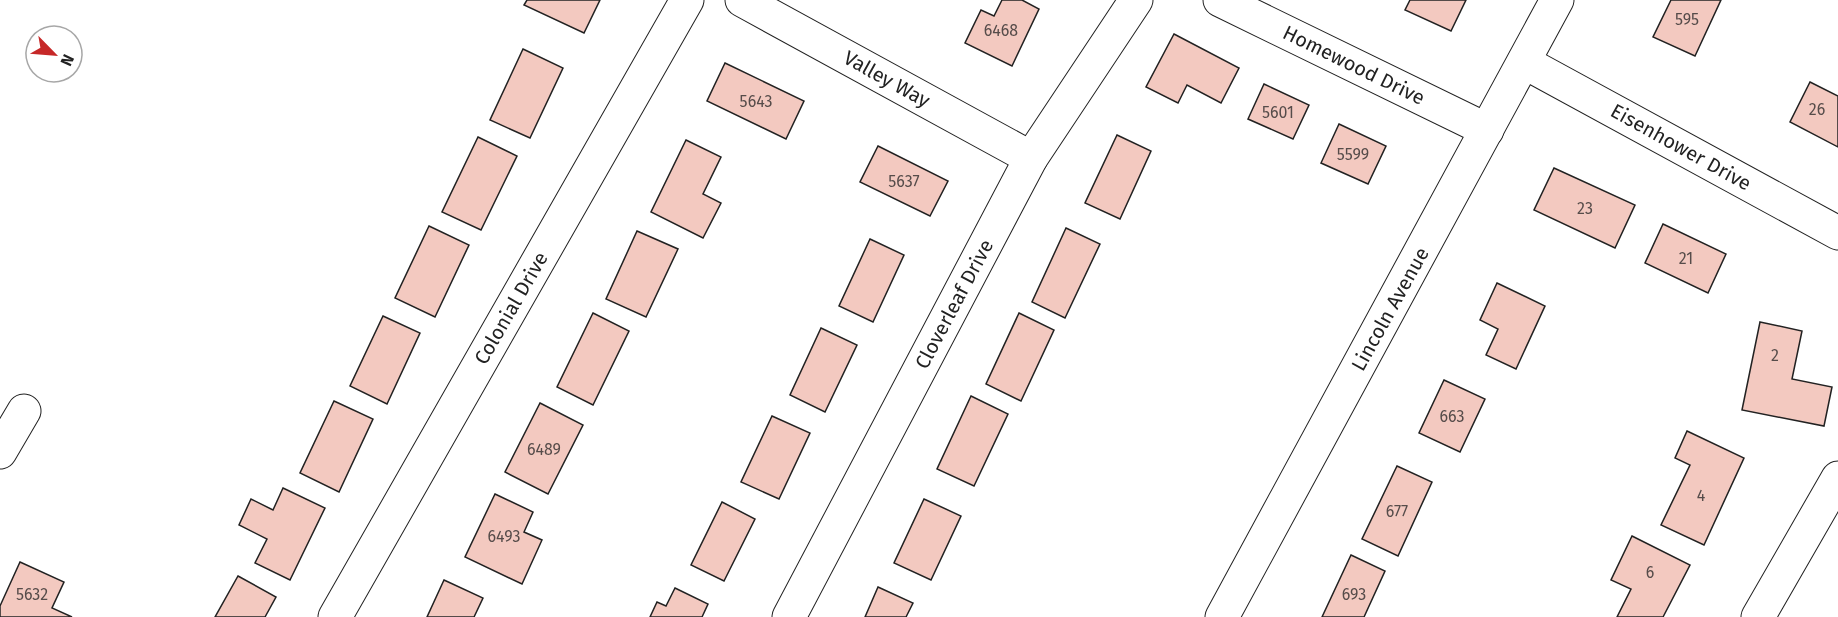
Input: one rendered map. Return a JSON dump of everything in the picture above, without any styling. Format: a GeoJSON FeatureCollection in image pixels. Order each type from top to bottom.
{"type":"FeatureCollection","features":[{"type":"Feature","properties":{"kind":"street","name":"Colonial Drive"},"geometry":{"type":"LineString","coordinates":[[335,617],[687,0]]}},
{"type":"Feature","properties":{"kind":"street","name":"Valley Way"},"geometry":{"type":"LineString","coordinates":[[742,0],[1031,158]]}},
{"type":"Feature","properties":{"kind":"street","name":"Cloverleaf Drive"},"geometry":{"type":"LineString","coordinates":[[789,617],[1031,158],[1136,0]]}},
{"type":"Feature","properties":{"kind":"street","name":"Homewood Drive"},"geometry":{"type":"LineString","coordinates":[[1220,0],[1487,130]]}},
{"type":"Feature","properties":{"kind":"street","name":"Lincoln Avenue"},"geometry":{"type":"LineString","coordinates":[[1222,617],[1557,0]]}},
{"type":"Feature","properties":{"kind":"street","name":"Eisenhower Drive"},"geometry":{"type":"LineString","coordinates":[[1524,62],[1838,233]]}},
{"type":"Feature","properties":{"kind":"street"},"geometry":{"type":"LineString","coordinates":[[0,452],[24,411]]}},
{"type":"Feature","properties":{"kind":"street"},"geometry":{"type":"LineString","coordinates":[[1758,617],[1838,478]]}},
{"type":"Feature","properties":{"kind":"building"},"geometry":{"type":"Polygon","coordinates":[[[527,0],[600,0],[584,33],[524,5],[527,0]]]}},
{"type":"Feature","properties":{"kind":"building"},"geometry":{"type":"Polygon","coordinates":[[[1002,0],[1022,0],[1039,9],[1012,66],[965,43],[981,10],[994,16],[1002,0]]]}},
{"type":"Feature","properties":{"kind":"building"},"geometry":{"type":"Polygon","coordinates":[[[1410,0],[1466,0],[1451,31],[1405,10],[1410,0]]]}},
{"type":"Feature","properties":{"kind":"building"},"geometry":{"type":"Polygon","coordinates":[[[1671,0],[1721,0],[1695,56],[1653,37],[1671,0]]]}},
{"type":"Feature","properties":{"kind":"building"},"geometry":{"type":"Polygon","coordinates":[[[1174,34],[1239,68],[1221,103],[1187,85],[1178,103],[1146,87],[1174,34]]]}},
{"type":"Feature","properties":{"kind":"building"},"geometry":{"type":"Polygon","coordinates":[[[523,49],[563,68],[530,138],[490,120],[523,49]]]}},
{"type":"Feature","properties":{"kind":"building"},"geometry":{"type":"Polygon","coordinates":[[[725,63],[804,101],[786,139],[707,101],[725,63]]]}},
{"type":"Feature","properties":{"kind":"building"},"geometry":{"type":"Polygon","coordinates":[[[1810,82],[1838,96],[1838,147],[1790,122],[1810,82]]]}},
{"type":"Feature","properties":{"kind":"building"},"geometry":{"type":"Polygon","coordinates":[[[1264,84],[1309,105],[1293,139],[1248,119],[1264,84]]]}},
{"type":"Feature","properties":{"kind":"building"},"geometry":{"type":"Polygon","coordinates":[[[1339,124],[1386,146],[1368,184],[1321,163],[1339,124]]]}},
{"type":"Feature","properties":{"kind":"building"},"geometry":{"type":"Polygon","coordinates":[[[1117,135],[1151,151],[1120,219],[1085,203],[1117,135]]]}},
{"type":"Feature","properties":{"kind":"building"},"geometry":{"type":"Polygon","coordinates":[[[478,137],[517,156],[481,230],[442,212],[478,137]]]}},
{"type":"Feature","properties":{"kind":"building"},"geometry":{"type":"Polygon","coordinates":[[[686,140],[721,157],[703,194],[721,203],[703,238],[651,212],[686,140]]]}},
{"type":"Feature","properties":{"kind":"building"},"geometry":{"type":"Polygon","coordinates":[[[878,146],[948,181],[930,216],[860,182],[878,146]]]}},
{"type":"Feature","properties":{"kind":"building"},"geometry":{"type":"Polygon","coordinates":[[[1554,168],[1635,205],[1615,248],[1534,210],[1554,168]]]}},
{"type":"Feature","properties":{"kind":"building"},"geometry":{"type":"Polygon","coordinates":[[[1663,224],[1726,254],[1708,293],[1645,263],[1663,224]]]}},
{"type":"Feature","properties":{"kind":"building"},"geometry":{"type":"Polygon","coordinates":[[[429,226],[469,245],[435,317],[395,298],[429,226]]]}},
{"type":"Feature","properties":{"kind":"building"},"geometry":{"type":"Polygon","coordinates":[[[1066,228],[1100,244],[1065,318],[1032,302],[1066,228]]]}},
{"type":"Feature","properties":{"kind":"building"},"geometry":{"type":"Polygon","coordinates":[[[637,231],[678,249],[646,317],[606,299],[637,231]]]}},
{"type":"Feature","properties":{"kind":"building"},"geometry":{"type":"Polygon","coordinates":[[[870,239],[904,255],[873,322],[839,306],[870,239]]]}},
{"type":"Feature","properties":{"kind":"building"},"geometry":{"type":"Polygon","coordinates":[[[1497,283],[1545,306],[1516,369],[1486,355],[1498,329],[1480,320],[1497,283]]]}},
{"type":"Feature","properties":{"kind":"building"},"geometry":{"type":"Polygon","coordinates":[[[593,313],[629,331],[593,405],[557,387],[593,313]]]}},
{"type":"Feature","properties":{"kind":"building"},"geometry":{"type":"Polygon","coordinates":[[[1019,313],[1054,330],[1021,401],[986,384],[1019,313]]]}},
{"type":"Feature","properties":{"kind":"building"},"geometry":{"type":"Polygon","coordinates":[[[383,316],[420,333],[387,404],[350,386],[383,316]]]}},
{"type":"Feature","properties":{"kind":"building"},"geometry":{"type":"Polygon","coordinates":[[[1760,322],[1802,331],[1792,379],[1832,387],[1824,426],[1742,410],[1760,322]]]}},
{"type":"Feature","properties":{"kind":"building"},"geometry":{"type":"Polygon","coordinates":[[[821,328],[857,345],[825,412],[790,395],[821,328]]]}},
{"type":"Feature","properties":{"kind":"building"},"geometry":{"type":"Polygon","coordinates":[[[1444,380],[1485,399],[1460,452],[1419,433],[1444,380]]]}},
{"type":"Feature","properties":{"kind":"building"},"geometry":{"type":"Polygon","coordinates":[[[971,396],[1008,414],[974,486],[937,469],[971,396]]]}},
{"type":"Feature","properties":{"kind":"building"},"geometry":{"type":"Polygon","coordinates":[[[334,401],[373,419],[339,492],[300,473],[334,401]]]}},
{"type":"Feature","properties":{"kind":"building"},"geometry":{"type":"Polygon","coordinates":[[[540,403],[583,425],[548,494],[505,472],[540,403]]]}},
{"type":"Feature","properties":{"kind":"building"},"geometry":{"type":"Polygon","coordinates":[[[772,416],[810,433],[779,499],[741,482],[772,416]]]}},
{"type":"Feature","properties":{"kind":"building"},"geometry":{"type":"Polygon","coordinates":[[[1687,431],[1744,458],[1704,545],[1661,525],[1690,465],[1675,458],[1687,431]]]}},
{"type":"Feature","properties":{"kind":"building"},"geometry":{"type":"Polygon","coordinates":[[[1397,466],[1432,482],[1398,556],[1362,539],[1397,466]]]}},
{"type":"Feature","properties":{"kind":"building"},"geometry":{"type":"Polygon","coordinates":[[[283,488],[325,508],[290,580],[255,563],[267,539],[239,525],[251,499],[273,510],[283,488]]]}},
{"type":"Feature","properties":{"kind":"building"},"geometry":{"type":"Polygon","coordinates":[[[495,494],[533,512],[524,532],[542,540],[522,584],[465,557],[495,494]]]}},
{"type":"Feature","properties":{"kind":"building"},"geometry":{"type":"Polygon","coordinates":[[[924,499],[961,516],[931,580],[894,563],[924,499]]]}},
{"type":"Feature","properties":{"kind":"building"},"geometry":{"type":"Polygon","coordinates":[[[722,502],[755,519],[724,581],[691,565],[722,502]]]}},
{"type":"Feature","properties":{"kind":"building"},"geometry":{"type":"Polygon","coordinates":[[[1632,536],[1690,565],[1663,617],[1617,617],[1631,589],[1611,580],[1632,536]]]}},
{"type":"Feature","properties":{"kind":"building"},"geometry":{"type":"Polygon","coordinates":[[[1351,555],[1385,571],[1364,617],[1322,617],[1351,555]]]}},
{"type":"Feature","properties":{"kind":"building"},"geometry":{"type":"Polygon","coordinates":[[[20,562],[64,582],[52,608],[72,617],[0,617],[0,606],[20,562]]]}},
{"type":"Feature","properties":{"kind":"building"},"geometry":{"type":"Polygon","coordinates":[[[238,576],[276,597],[265,617],[215,617],[238,576]]]}},
{"type":"Feature","properties":{"kind":"building"},"geometry":{"type":"Polygon","coordinates":[[[444,580],[483,598],[474,617],[427,617],[444,580]]]}},
{"type":"Feature","properties":{"kind":"building"},"geometry":{"type":"Polygon","coordinates":[[[878,587],[913,603],[906,617],[865,617],[878,587]]]}},
{"type":"Feature","properties":{"kind":"building"},"geometry":{"type":"Polygon","coordinates":[[[675,588],[708,604],[702,617],[650,617],[657,602],[666,606],[675,588]]]}}]}
